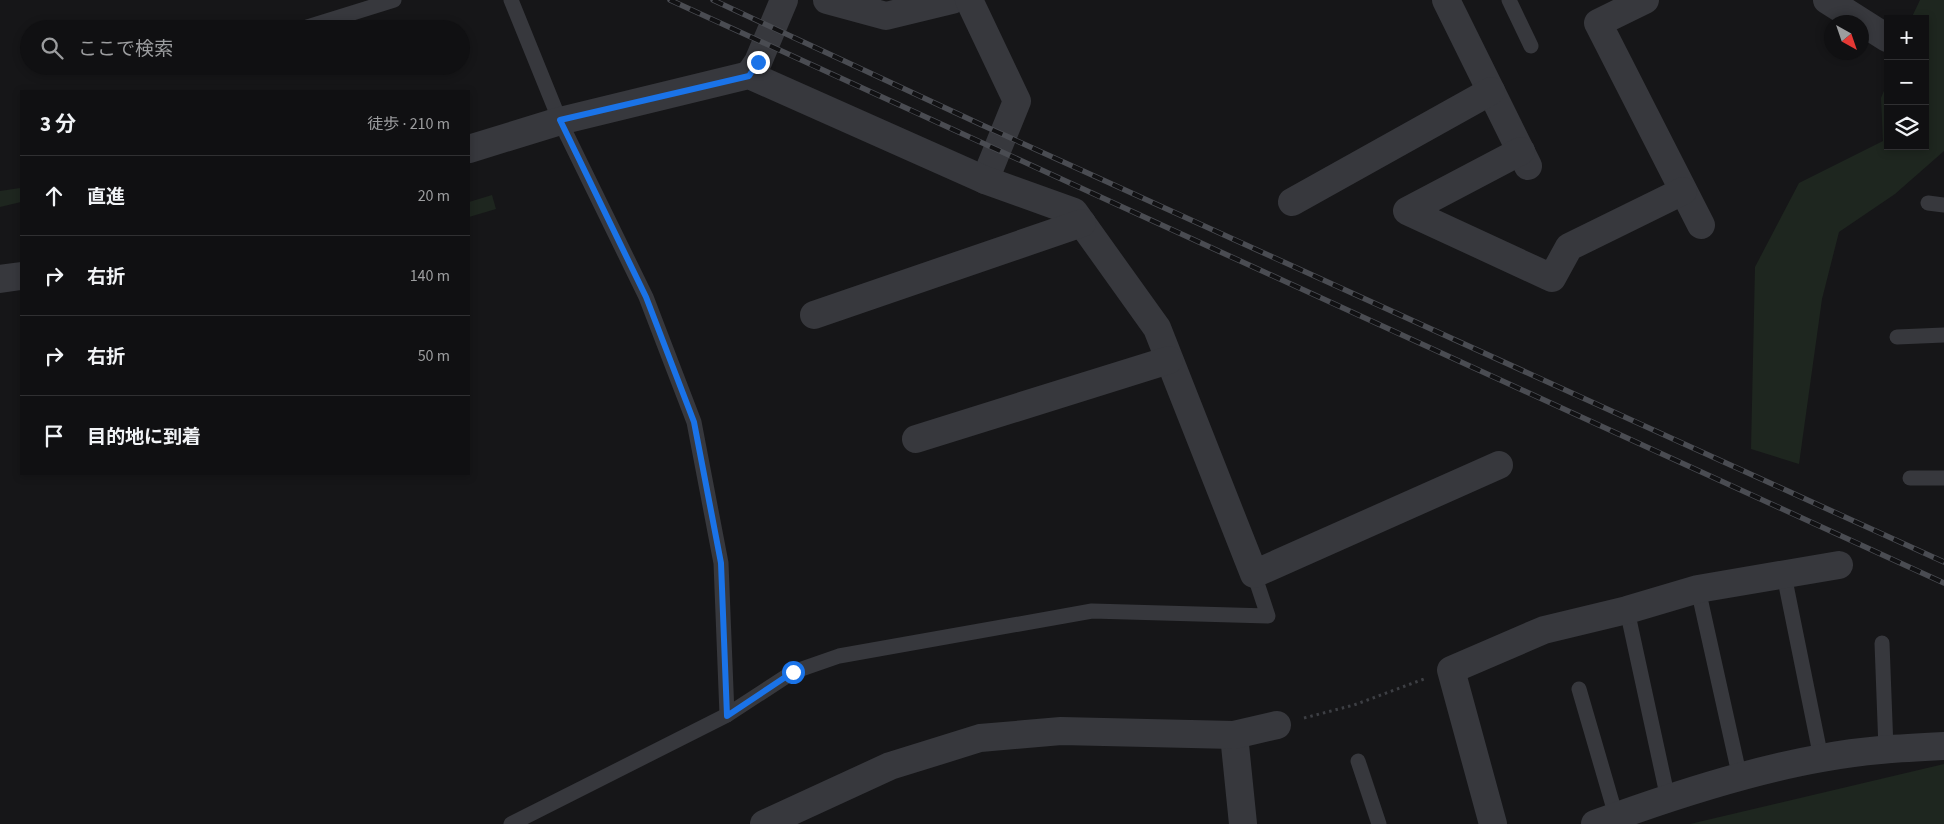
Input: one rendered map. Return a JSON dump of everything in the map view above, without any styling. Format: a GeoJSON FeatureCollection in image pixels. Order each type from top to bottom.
{"type":"FeatureCollection","features":[{"type":"Feature","properties":{"kind":"street"},"geometry":{"type":"LineString","coordinates":[[827,0],[886,16],[952,0]]}},
{"type":"Feature","properties":{"kind":"street"},"geometry":{"type":"LineString","coordinates":[[969,0],[1017,102],[989,170]]}},
{"type":"Feature","properties":{"kind":"street"},"geometry":{"type":"LineString","coordinates":[[1446,0],[1524,159],[1407,211],[1552,278],[1568,247],[1683,191]]}},
{"type":"Feature","properties":{"kind":"street"},"geometry":{"type":"LineString","coordinates":[[1645,0],[1598,24],[1701,225]]}},
{"type":"Feature","properties":{"kind":"street"},"geometry":{"type":"LineString","coordinates":[[1827,0],[1884,36]]}},
{"type":"Feature","properties":{"kind":"street"},"geometry":{"type":"LineString","coordinates":[[754,69],[782,5]]}},
{"type":"Feature","properties":{"kind":"street"},"geometry":{"type":"LineString","coordinates":[[470,149],[560,120],[754,69],[989,170],[1074,212],[1157,328],[1254,574],[1499,465]]}},
{"type":"Feature","properties":{"kind":"street"},"geometry":{"type":"LineString","coordinates":[[1292,202],[1491,91]]}},
{"type":"Feature","properties":{"kind":"street"},"geometry":{"type":"LineString","coordinates":[[814,315],[1082,223]]}},
{"type":"Feature","properties":{"kind":"street"},"geometry":{"type":"LineString","coordinates":[[0,279],[20,276]]}},
{"type":"Feature","properties":{"kind":"street"},"geometry":{"type":"LineString","coordinates":[[916,439],[1169,360]]}},
{"type":"Feature","properties":{"kind":"street"},"geometry":{"type":"LineString","coordinates":[[1492,824],[1451,670],[1544,630],[1627,610],[1698,589],[1839,565]]}},
{"type":"Feature","properties":{"kind":"street"},"geometry":{"type":"LineString","coordinates":[[764,824],[890,766],[980,738],[1061,732],[1234,735],[1277,725]]}},
{"type":"Feature","properties":{"kind":"street"},"geometry":{"type":"LineString","coordinates":[[1234,735],[1243,824]]}},
{"type":"Feature","properties":{"kind":"street"},"geometry":{"type":"LineString","coordinates":[[1606,820],[1740,778],[1821,758],[1886,749],[1944,746]]}},
{"type":"Feature","properties":{"kind":"lane"},"geometry":{"type":"LineString","coordinates":[[330,20],[394,0]]}},
{"type":"Feature","properties":{"kind":"lane"},"geometry":{"type":"LineString","coordinates":[[511,0],[560,120],[646,297],[694,422],[721,563],[727,716]]}},
{"type":"Feature","properties":{"kind":"lane"},"geometry":{"type":"LineString","coordinates":[[1509,0],[1531,46]]}},
{"type":"Feature","properties":{"kind":"lane"},"geometry":{"type":"LineString","coordinates":[[1928,203],[1944,205]]}},
{"type":"Feature","properties":{"kind":"lane"},"geometry":{"type":"LineString","coordinates":[[1897,336],[1944,335]]}},
{"type":"Feature","properties":{"kind":"lane"},"geometry":{"type":"LineString","coordinates":[[1910,478],[1944,478]]}},
{"type":"Feature","properties":{"kind":"lane"},"geometry":{"type":"LineString","coordinates":[[511,824],[727,716],[793,672],[839,656],[1092,611],[1268,616],[1254,574]]}},
{"type":"Feature","properties":{"kind":"lane"},"geometry":{"type":"LineString","coordinates":[[1784,575],[1821,758]]}},
{"type":"Feature","properties":{"kind":"lane"},"geometry":{"type":"LineString","coordinates":[[1698,589],[1740,778]]}},
{"type":"Feature","properties":{"kind":"lane"},"geometry":{"type":"LineString","coordinates":[[1627,610],[1668,799]]}},
{"type":"Feature","properties":{"kind":"lane"},"geometry":{"type":"LineString","coordinates":[[1882,642],[1886,749]]}},
{"type":"Feature","properties":{"kind":"lane"},"geometry":{"type":"LineString","coordinates":[[1579,688],[1606,820]]}},
{"type":"Feature","properties":{"kind":"lane"},"geometry":{"type":"LineString","coordinates":[[1358,761],[1379,824]]}},
{"type":"Feature","properties":{"kind":"path"},"geometry":{"type":"LineString","coordinates":[[1277,725],[1354,705],[1451,670]]}},
{"type":"Feature","properties":{"kind":"shaded area"},"geometry":{"type":"Polygon","coordinates":[[[1920,0],[1944,0],[1944,151],[1895,194],[1839,232],[1822,299],[1799,464],[1751,449],[1755,267],[1799,183],[1883,141],[1881,98],[1884,91],[1884,150],[1929,150],[1929,15],[1913,15],[1920,0]]]}},
{"type":"Feature","properties":{"kind":"shaded area"},"geometry":{"type":"Polygon","coordinates":[[[20,188],[20,202],[0,207],[0,191],[20,188]]]}},
{"type":"Feature","properties":{"kind":"shaded area"},"geometry":{"type":"Polygon","coordinates":[[[492,195],[496,209],[470,217],[470,202],[492,195]]]}},
{"type":"Feature","properties":{"kind":"shaded area"},"geometry":{"type":"Polygon","coordinates":[[[1944,764],[1944,824],[1690,824],[1944,764]]]}},
{"type":"Feature","properties":{"kind":"railway"},"geometry":{"type":"LineString","coordinates":[[670,0],[1944,583]]}},
{"type":"Feature","properties":{"kind":"railway"},"geometry":{"type":"LineString","coordinates":[[713,0],[982,125],[1944,562]]}},
{"type":"Feature","properties":{"kind":"route"},"geometry":{"type":"LineString","coordinates":[[758,62],[749,76],[560,120],[646,297],[694,422],[721,563],[727,716],[793,672]]}}]}
